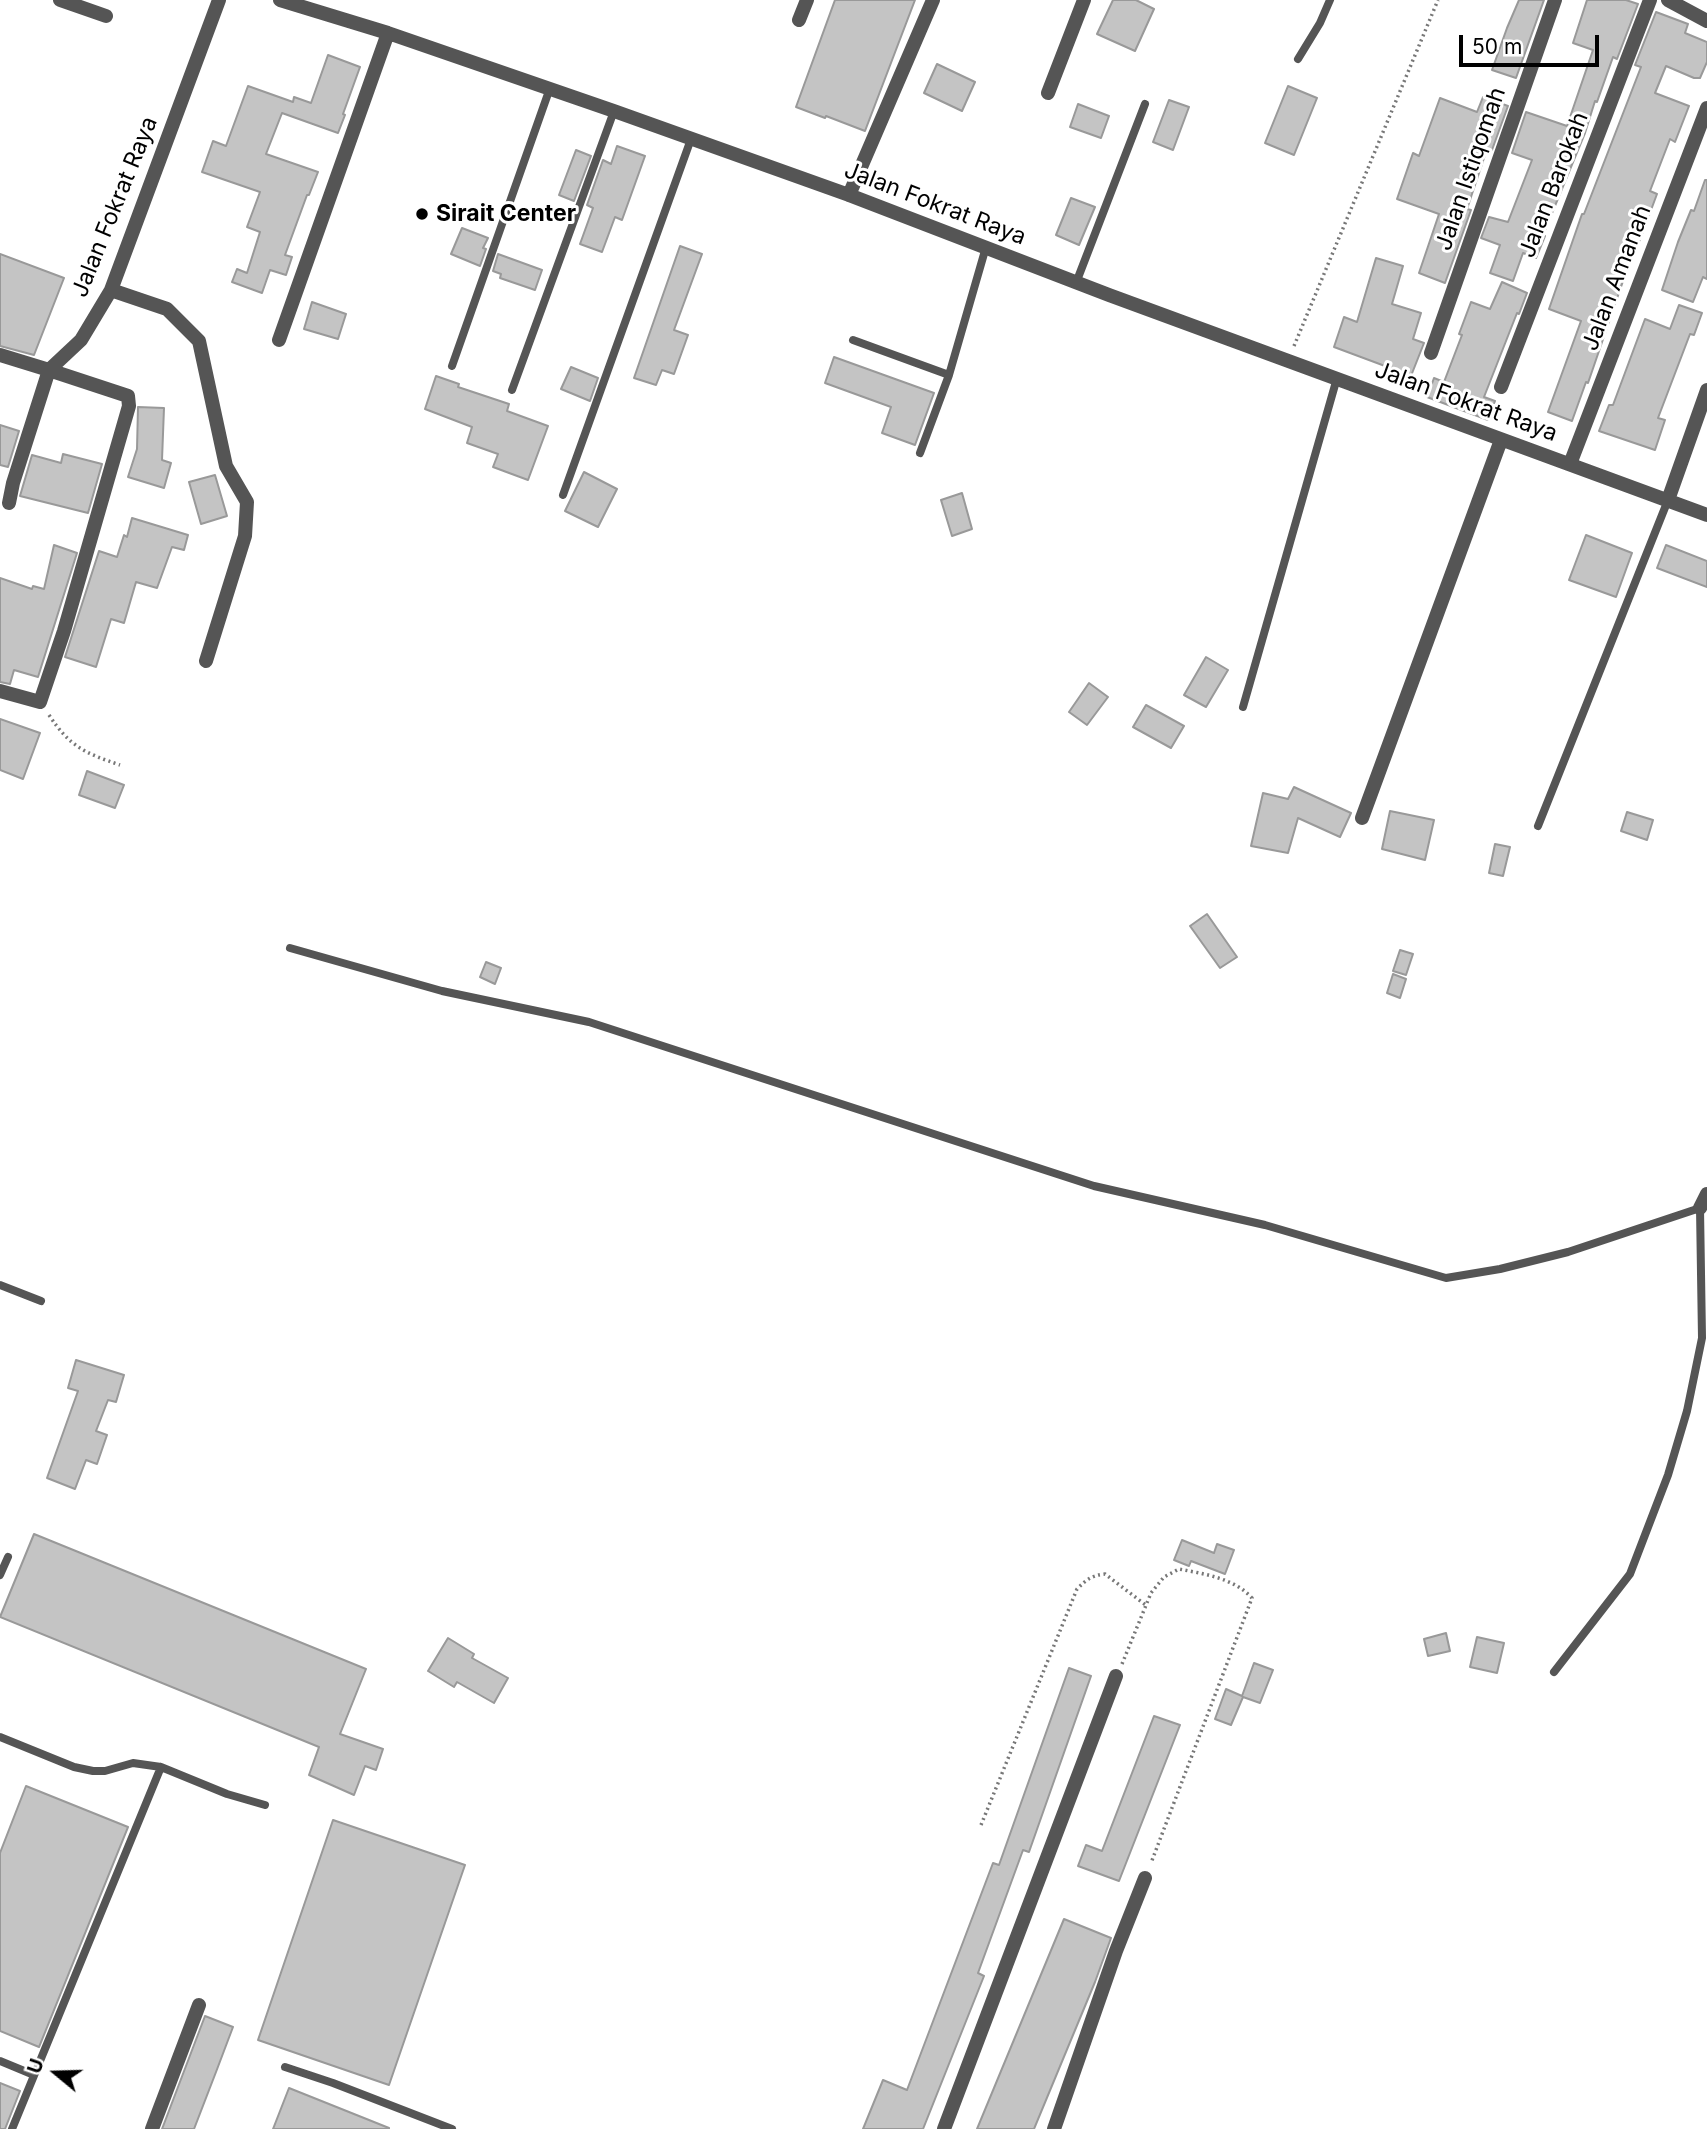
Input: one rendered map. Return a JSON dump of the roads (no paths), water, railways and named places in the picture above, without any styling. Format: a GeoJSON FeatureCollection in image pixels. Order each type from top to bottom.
{"type":"FeatureCollection","features":[{"type":"Feature","properties":{"kind":"street"},"geometry":{"type":"LineString","coordinates":[[60,0],[106,16]]}},
{"type":"Feature","properties":{"kind":"street","name":"Jalan Fokrat Raya"},"geometry":{"type":"LineString","coordinates":[[49,369],[81,340],[111,290],[219,0]]}},
{"type":"Feature","properties":{"kind":"street","name":"Jalan Fokrat Raya"},"geometry":{"type":"LineString","coordinates":[[279,0],[388,33],[550,88],[849,195],[1076,283],[1707,515]]}},
{"type":"Feature","properties":{"kind":"street"},"geometry":{"type":"LineString","coordinates":[[799,20],[807,0]]}},
{"type":"Feature","properties":{"kind":"street"},"geometry":{"type":"LineString","coordinates":[[849,195],[933,0]]}},
{"type":"Feature","properties":{"kind":"street"},"geometry":{"type":"LineString","coordinates":[[1048,93],[1084,0]]}},
{"type":"Feature","properties":{"kind":"street","name":"Jalan Istiqomah"},"geometry":{"type":"LineString","coordinates":[[1431,353],[1555,0]]}},
{"type":"Feature","properties":{"kind":"street","name":"Jalan Barokah"},"geometry":{"type":"LineString","coordinates":[[1501,387],[1650,0]]}},
{"type":"Feature","properties":{"kind":"street"},"geometry":{"type":"LineString","coordinates":[[1668,0],[1707,20]]}},
{"type":"Feature","properties":{"kind":"street"},"geometry":{"type":"LineString","coordinates":[[279,340],[388,33]]}},
{"type":"Feature","properties":{"kind":"street","name":"Jalan Amanah"},"geometry":{"type":"LineString","coordinates":[[1570,464],[1707,108]]}},
{"type":"Feature","properties":{"kind":"street"},"geometry":{"type":"LineString","coordinates":[[111,290],[167,309],[199,341],[226,466],[247,502],[245,536],[206,661]]}},
{"type":"Feature","properties":{"kind":"street"},"geometry":{"type":"LineString","coordinates":[[0,355],[124,393],[130,398],[64,631],[40,702],[0,691]]}},
{"type":"Feature","properties":{"kind":"street"},"geometry":{"type":"LineString","coordinates":[[9,503],[49,369]]}},
{"type":"Feature","properties":{"kind":"street"},"geometry":{"type":"LineString","coordinates":[[1668,500],[1707,390]]}},
{"type":"Feature","properties":{"kind":"street"},"geometry":{"type":"LineString","coordinates":[[1362,818],[1501,440]]}},
{"type":"Feature","properties":{"kind":"street"},"geometry":{"type":"LineString","coordinates":[[944,2129],[1116,1676]]}},
{"type":"Feature","properties":{"kind":"street"},"geometry":{"type":"LineString","coordinates":[[1054,2129],[1116,1951],[1145,1878]]}},
{"type":"Feature","properties":{"kind":"street"},"geometry":{"type":"LineString","coordinates":[[152,2129],[199,2005]]}},
{"type":"Feature","properties":{"kind":"lane"},"geometry":{"type":"LineString","coordinates":[[1298,59],[1320,23],[1329,0]]}},
{"type":"Feature","properties":{"kind":"lane"},"geometry":{"type":"LineString","coordinates":[[452,366],[550,88]]}},
{"type":"Feature","properties":{"kind":"lane"},"geometry":{"type":"LineString","coordinates":[[1076,283],[1145,104]]}},
{"type":"Feature","properties":{"kind":"lane"},"geometry":{"type":"LineString","coordinates":[[512,390],[614,111]]}},
{"type":"Feature","properties":{"kind":"lane"},"geometry":{"type":"LineString","coordinates":[[563,495],[691,139]]}},
{"type":"Feature","properties":{"kind":"lane"},"geometry":{"type":"LineString","coordinates":[[920,453],[949,375],[986,247]]}},
{"type":"Feature","properties":{"kind":"lane"},"geometry":{"type":"LineString","coordinates":[[853,340],[949,375]]}},
{"type":"Feature","properties":{"kind":"lane"},"geometry":{"type":"LineString","coordinates":[[1243,707],[1337,378]]}},
{"type":"Feature","properties":{"kind":"lane"},"geometry":{"type":"LineString","coordinates":[[1538,826],[1668,500]]}},
{"type":"Feature","properties":{"kind":"lane"},"geometry":{"type":"LineString","coordinates":[[290,948],[442,991],[589,1022],[1094,1186],[1265,1225],[1446,1278],[1500,1269],[1568,1252],[1704,1201],[1702,1338],[1687,1411],[1668,1475],[1630,1574],[1554,1672]]}},
{"type":"Feature","properties":{"kind":"lane"},"geometry":{"type":"LineString","coordinates":[[0,1285],[41,1301]]}},
{"type":"Feature","properties":{"kind":"lane"},"geometry":{"type":"LineString","coordinates":[[0,1576],[8,1557]]}},
{"type":"Feature","properties":{"kind":"lane"},"geometry":{"type":"LineString","coordinates":[[0,1737],[74,1767],[93,1771],[104,1771],[133,1763],[161,1767],[227,1794],[265,1805]]}},
{"type":"Feature","properties":{"kind":"lane"},"geometry":{"type":"LineString","coordinates":[[12,2129],[161,1767]]}},
{"type":"Feature","properties":{"kind":"lane"},"geometry":{"type":"LineString","coordinates":[[0,2061],[34,2075]]}},
{"type":"Feature","properties":{"kind":"lane"},"geometry":{"type":"LineString","coordinates":[[285,2067],[333,2082],[452,2129]]}},
{"type":"Feature","properties":{"kind":"place","name":"Sirait Center"},"geometry":{"type":"Point","coordinates":[422,214]}}]}
